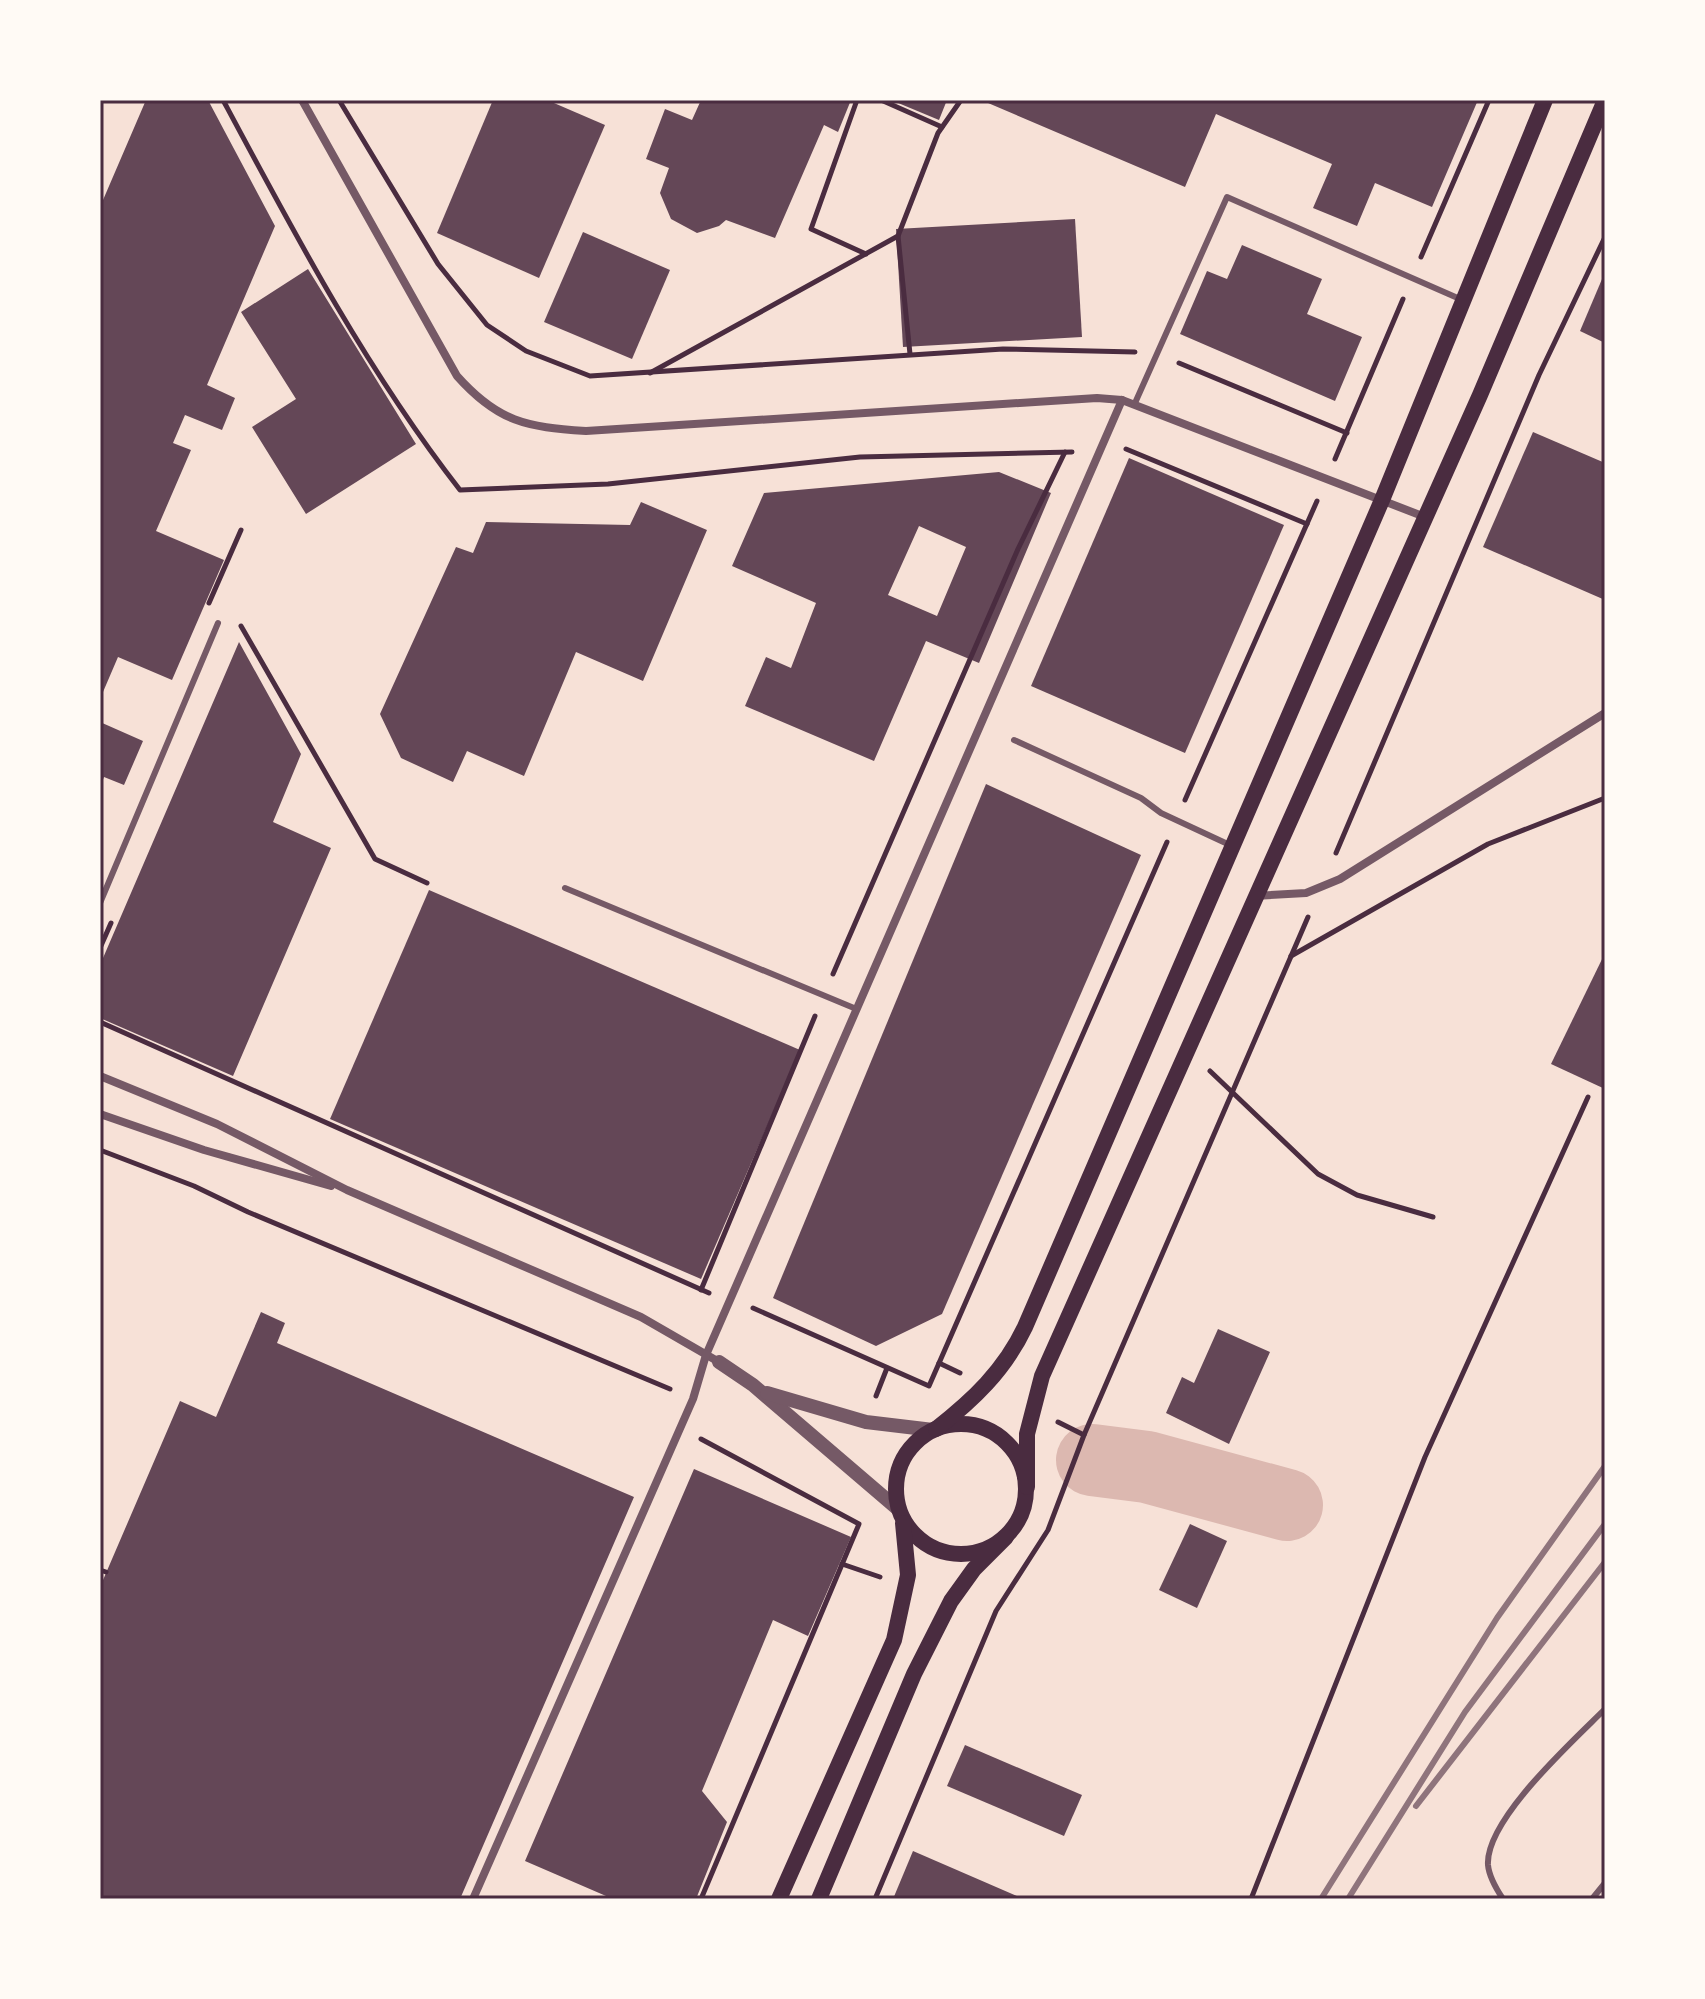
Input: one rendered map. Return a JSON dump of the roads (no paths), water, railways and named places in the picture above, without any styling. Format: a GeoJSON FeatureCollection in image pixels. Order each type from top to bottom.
{"type":"FeatureCollection","features":[{"type":"Feature","properties":{"kind":"main road"},"geometry":{"type":"LineString","coordinates":[[779,1899],[894,1640],[908,1575],[896,1492],[905,1455],[988,1385],[1016,1345],[1382,500],[1545,100]]}},
{"type":"Feature","properties":{"kind":"main road"},"geometry":{"type":"LineString","coordinates":[[819,1899],[914,1674],[951,1601],[974,1569],[1018,1523],[1027,1487],[1027,1434],[1042,1376],[1253,896],[1425,517],[1605,100]]}},
{"type":"Feature","properties":{"kind":"main road"},"geometry":{"type":"LineString","coordinates":[[934,1430],[967,1424],[997,1434],[1018,1457],[1027,1487]]}},
{"type":"Feature","properties":{"kind":"main road"},"geometry":{"type":"LineString","coordinates":[[901,1513],[913,1533],[929,1547],[948,1553],[969,1554],[989,1549],[1006,1537]]}},
{"type":"Feature","properties":{"kind":"street"},"geometry":{"type":"LineString","coordinates":[[302,100],[457,376],[481,404],[498,413],[545,428],[586,431],[1097,398],[1122,400],[1425,517]]}},
{"type":"Feature","properties":{"kind":"street"},"geometry":{"type":"LineString","coordinates":[[473,1899],[712,1358],[854,1008],[1122,400]]}},
{"type":"Feature","properties":{"kind":"street"},"geometry":{"type":"LineString","coordinates":[[1253,896],[1292,895],[1321,889],[1605,713]]}},
{"type":"Feature","properties":{"kind":"street"},"geometry":{"type":"LineString","coordinates":[[100,1076],[241,1135],[347,1190],[641,1317],[771,1395],[866,1422],[934,1430]]}},
{"type":"Feature","properties":{"kind":"street"},"geometry":{"type":"LineString","coordinates":[[100,1114],[204,1150],[347,1190]]}},
{"type":"Feature","properties":{"kind":"street"},"geometry":{"type":"LineString","coordinates":[[753,1385],[901,1513]]}},
{"type":"Feature","properties":{"kind":"lane"},"geometry":{"type":"LineString","coordinates":[[1135,403],[1227,197],[1463,300]]}},
{"type":"Feature","properties":{"kind":"lane"},"geometry":{"type":"LineString","coordinates":[[100,903],[218,623]]}},
{"type":"Feature","properties":{"kind":"lane"},"geometry":{"type":"LineString","coordinates":[[1014,740],[1141,798],[1176,821],[1232,846]]}},
{"type":"Feature","properties":{"kind":"lane"},"geometry":{"type":"LineString","coordinates":[[565,888],[854,1008]]}},
{"type":"Feature","properties":{"kind":"lane"},"geometry":{"type":"LineString","coordinates":[[1503,1899],[1488,1865],[1491,1846],[1500,1828],[1517,1801],[1605,1709]]}},
{"type":"Feature","properties":{"kind":"lane"},"geometry":{"type":"LineString","coordinates":[[1592,1899],[1605,1883]]}},
{"type":"Feature","properties":{"kind":"waterway"},"geometry":{"type":"LineString","coordinates":[[1092,1460],[1147,1467],[1287,1505]]}},
{"type":"Feature","properties":{"kind":"railway"},"geometry":{"type":"LineString","coordinates":[[1321,1899],[1497,1618],[1605,1466]]}},
{"type":"Feature","properties":{"kind":"railway"},"geometry":{"type":"LineString","coordinates":[[1348,1899],[1465,1712],[1605,1524]]}},
{"type":"Feature","properties":{"kind":"railway"},"geometry":{"type":"LineString","coordinates":[[1416,1806],[1605,1562]]}}]}
